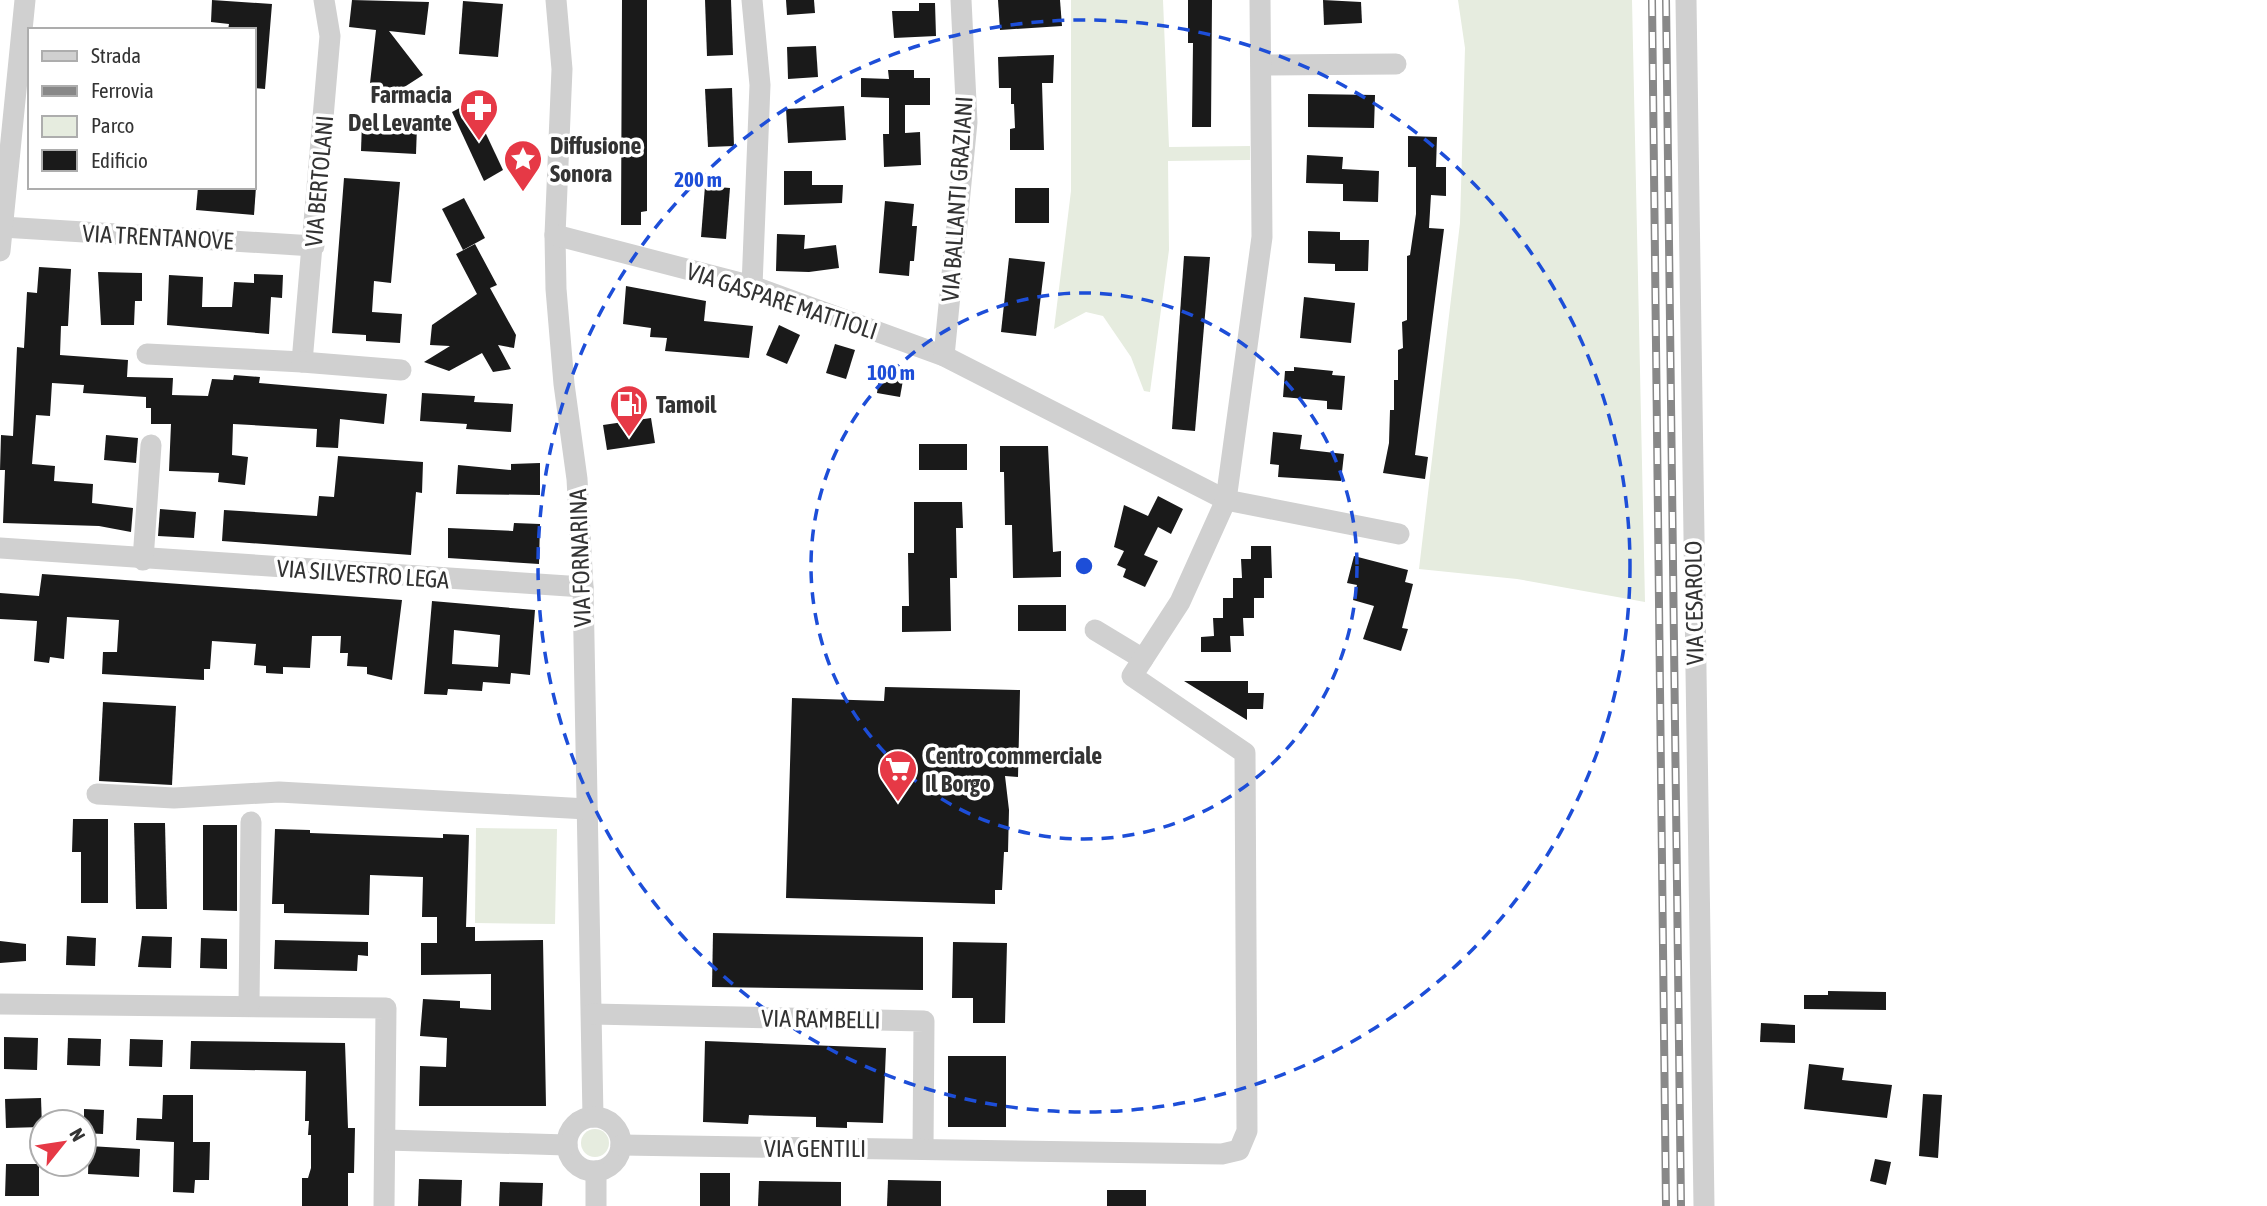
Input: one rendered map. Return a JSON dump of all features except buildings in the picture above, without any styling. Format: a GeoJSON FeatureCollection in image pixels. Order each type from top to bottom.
{"type":"FeatureCollection","features":[{"type":"Feature","properties":{"kind":"street"},"geometry":{"type":"LineString","coordinates":[[0,251],[25,0]]}},
{"type":"Feature","properties":{"kind":"street","name":"VIA BERTOLANI"},"geometry":{"type":"LineString","coordinates":[[302,362],[330,36],[324,0]]}},
{"type":"Feature","properties":{"kind":"street","name":"VIA FORNARINA"},"geometry":{"type":"LineString","coordinates":[[556,0],[562,69],[555,235],[564,384],[577,479],[583,587],[593,1117]]}},
{"type":"Feature","properties":{"kind":"street"},"geometry":{"type":"LineString","coordinates":[[752,0],[760,85],[752,286]]}},
{"type":"Feature","properties":{"kind":"street","name":"VIA BALLANTI GRAZIANI"},"geometry":{"type":"LineString","coordinates":[[944,356],[967,122],[961,0]]}},
{"type":"Feature","properties":{"kind":"street"},"geometry":{"type":"LineString","coordinates":[[1095,630],[1137,668],[1180,602],[1226,500],[1262,237],[1260,0]]}},
{"type":"Feature","properties":{"kind":"street","name":"VIA CESAROLO"},"geometry":{"type":"LineString","coordinates":[[1686,0],[1704,1206]]}},
{"type":"Feature","properties":{"kind":"street"},"geometry":{"type":"LineString","coordinates":[[1261,65],[1395,64]]}},
{"type":"Feature","properties":{"kind":"street","name":"VIA TRENTANOVE"},"geometry":{"type":"LineString","coordinates":[[2,227],[314,246]]}},
{"type":"Feature","properties":{"kind":"street","name":"VIA GASPARE MATTIOLI"},"geometry":{"type":"LineString","coordinates":[[555,235],[752,286],[944,356],[1226,500],[1399,534]]}},
{"type":"Feature","properties":{"kind":"street"},"geometry":{"type":"LineString","coordinates":[[147,354],[401,370]]}},
{"type":"Feature","properties":{"kind":"street"},"geometry":{"type":"LineString","coordinates":[[143,560],[151,445]]}},
{"type":"Feature","properties":{"kind":"street","name":"VIA SILVESTRO LEGA"},"geometry":{"type":"LineString","coordinates":[[0,548],[143,560],[583,587]]}},
{"type":"Feature","properties":{"kind":"street","name":"VIA GENTILI"},"geometry":{"type":"LineString","coordinates":[[621,1145],[1222,1154],[1239,1150],[1247,1131],[1245,753],[1137,668]]}},
{"type":"Feature","properties":{"kind":"street"},"geometry":{"type":"LineString","coordinates":[[97,794],[174,798],[279,792],[587,809]]}},
{"type":"Feature","properties":{"kind":"street"},"geometry":{"type":"LineString","coordinates":[[250,1006],[251,822]]}},
{"type":"Feature","properties":{"kind":"street"},"geometry":{"type":"LineString","coordinates":[[0,1004],[386,1008],[384,1206]]}},
{"type":"Feature","properties":{"kind":"street","name":"VIA RAMBELLI"},"geometry":{"type":"LineString","coordinates":[[592,1014],[924,1021],[923,1148]]}},
{"type":"Feature","properties":{"kind":"street"},"geometry":{"type":"LineString","coordinates":[[593,1117],[610,1122],[620,1137],[621,1145],[616,1160],[596,1171],[587,1170],[573,1161],[567,1145],[572,1129],[585,1119],[593,1117]]}},
{"type":"Feature","properties":{"kind":"street"},"geometry":{"type":"LineString","coordinates":[[386,1140],[567,1145]]}},
{"type":"Feature","properties":{"kind":"street"},"geometry":{"type":"LineString","coordinates":[[596,1171],[596,1206]]}},
{"type":"Feature","properties":{"kind":"green space"},"geometry":{"type":"Polygon","coordinates":[[[1071,0],[1163,0],[1169,147],[1250,146],[1250,160],[1168,161],[1169,250],[1150,392],[1144,391],[1131,357],[1103,316],[1086,312],[1054,329],[1071,191],[1071,0]]]}},
{"type":"Feature","properties":{"kind":"green space"},"geometry":{"type":"Polygon","coordinates":[[[1458,0],[1632,0],[1645,602],[1517,579],[1419,569],[1460,223],[1465,48],[1458,0]]]}},
{"type":"Feature","properties":{"kind":"green space"},"geometry":{"type":"Polygon","coordinates":[[[476,828],[557,829],[555,924],[475,923],[476,828]]]}},
{"type":"Feature","properties":{"kind":"green space"},"geometry":{"type":"Polygon","coordinates":[[[595,1129],[605,1133],[609,1143],[605,1153],[595,1157],[585,1153],[581,1143],[585,1133],[595,1129]]]}},
{"type":"Feature","properties":{"kind":"railway"},"geometry":{"type":"LineString","coordinates":[[1652,0],[1666,1206]]}},
{"type":"Feature","properties":{"kind":"railway"},"geometry":{"type":"LineString","coordinates":[[1666,0],[1681,1206]]}},
{"type":"Feature","properties":{"kind":"place","name":"Farmacia Del Levante"},"geometry":{"type":"Point","coordinates":[479,142]}},
{"type":"Feature","properties":{"kind":"place","name":"Diffusione Sonora"},"geometry":{"type":"Point","coordinates":[523,193]}},
{"type":"Feature","properties":{"kind":"place","name":"Tamoil"},"geometry":{"type":"Point","coordinates":[629,438]}},
{"type":"Feature","properties":{"kind":"place","name":"Centro commerciale Il Borgo"},"geometry":{"type":"Point","coordinates":[898,803]}}]}
